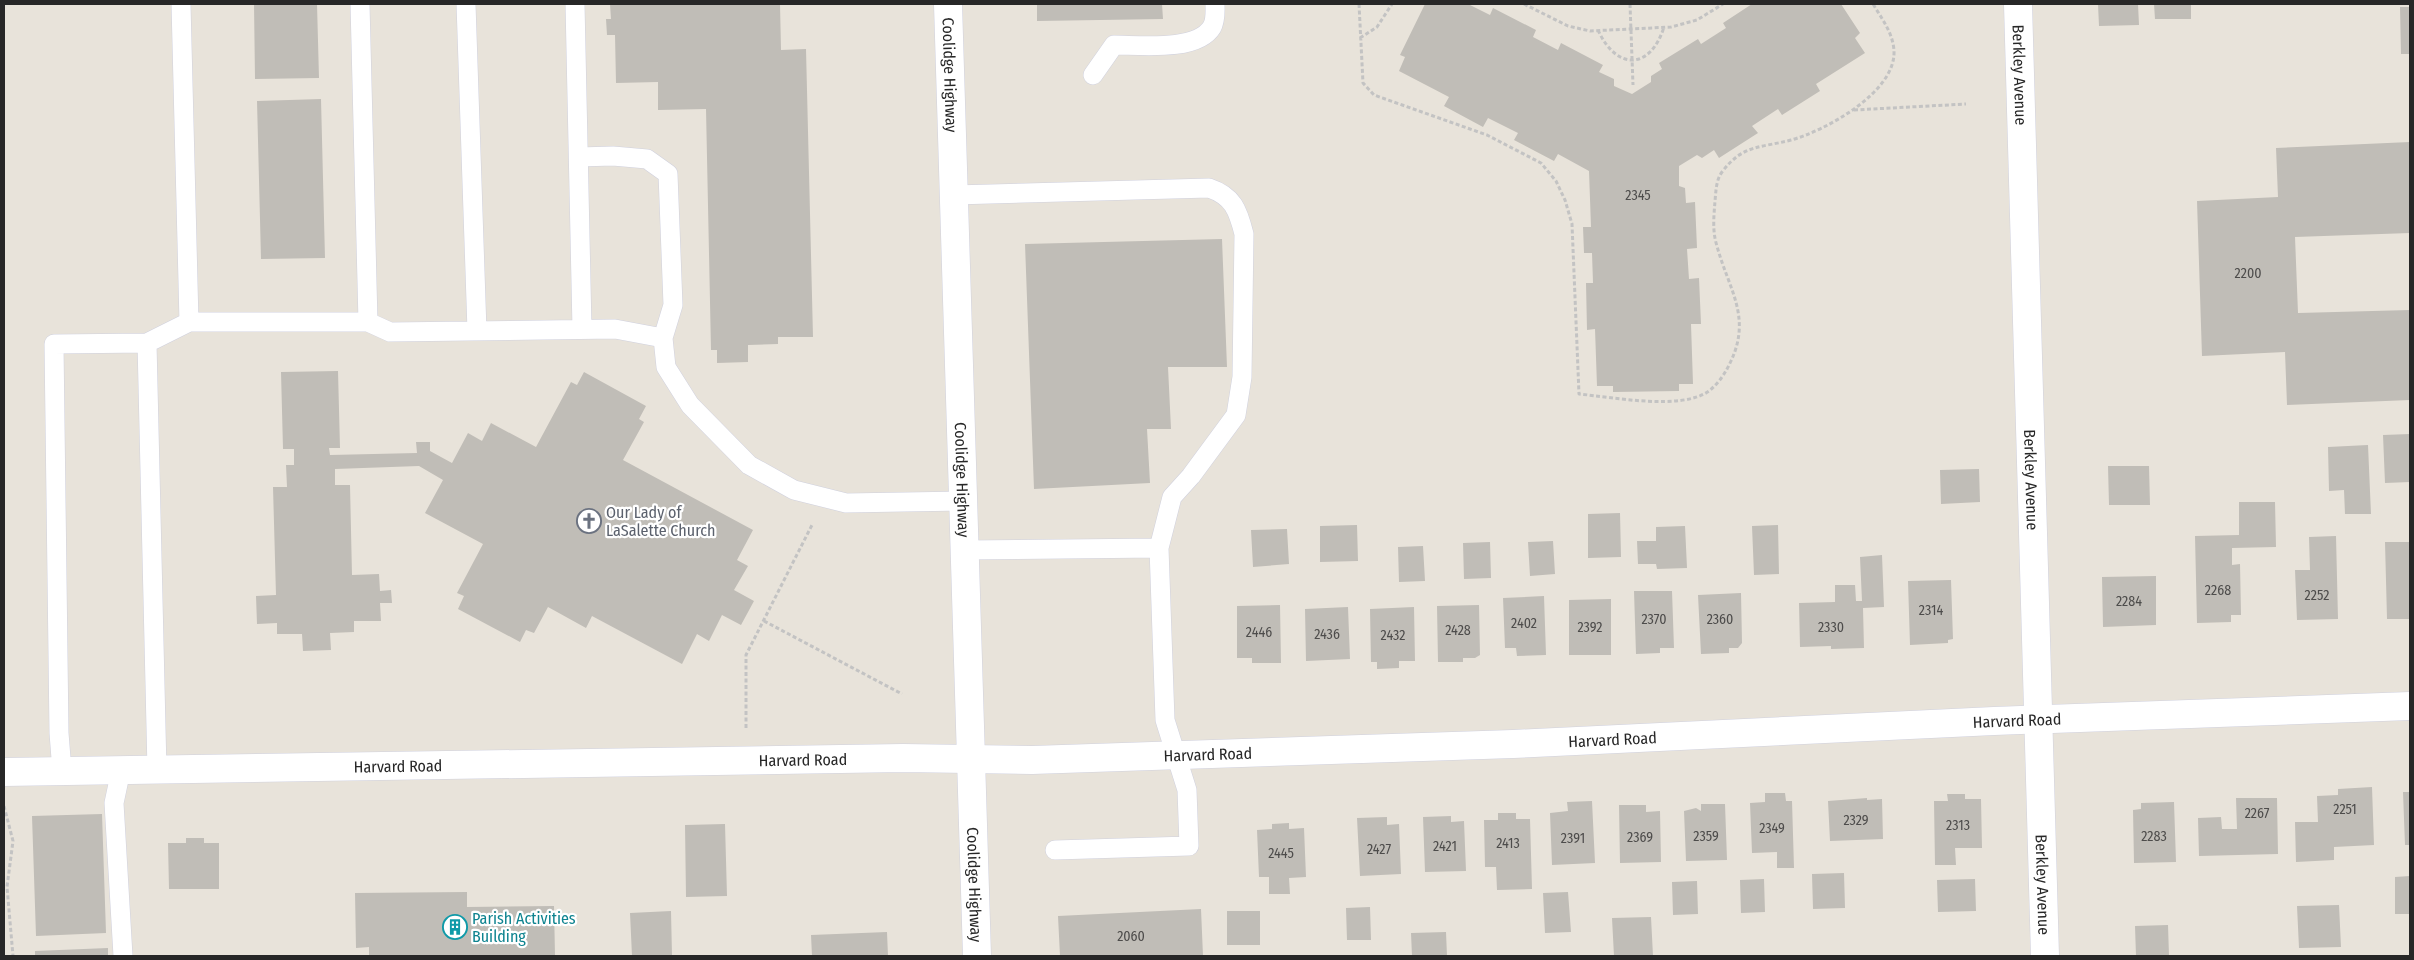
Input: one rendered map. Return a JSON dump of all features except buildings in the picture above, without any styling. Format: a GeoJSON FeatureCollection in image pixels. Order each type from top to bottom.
{"type":"FeatureCollection","features":[{"type":"Feature","properties":{"kind":"street","name":"Coolidge Highway"},"geometry":{"type":"LineString","coordinates":[[948,4],[970,759],[978,956]]}},
{"type":"Feature","properties":{"kind":"street","name":"Berkley Avenue"},"geometry":{"type":"LineString","coordinates":[[2018,4],[2045,956]]}},
{"type":"Feature","properties":{"kind":"street","name":"Harvard Road"},"geometry":{"type":"LineString","coordinates":[[4,772],[903,758],[1032,760],[1523,743],[2038,719],[2410,706]]}},
{"type":"Feature","properties":{"kind":"lane"},"geometry":{"type":"LineString","coordinates":[[181,4],[189,322]]}},
{"type":"Feature","properties":{"kind":"lane"},"geometry":{"type":"LineString","coordinates":[[360,4],[368,322]]}},
{"type":"Feature","properties":{"kind":"lane"},"geometry":{"type":"LineString","coordinates":[[466,4],[477,331]]}},
{"type":"Feature","properties":{"kind":"lane"},"geometry":{"type":"LineString","coordinates":[[575,4],[582,329]]}},
{"type":"Feature","properties":{"kind":"lane"},"geometry":{"type":"LineString","coordinates":[[1093,75],[1114,45],[1186,44],[1198,40],[1211,28],[1215,17],[1215,4]]}},
{"type":"Feature","properties":{"kind":"lane"},"geometry":{"type":"LineString","coordinates":[[579,157],[613,156],[647,159],[668,174],[673,305],[663,338],[666,367],[690,405],[749,465],[794,490],[846,503],[963,501]]}},
{"type":"Feature","properties":{"kind":"lane"},"geometry":{"type":"LineString","coordinates":[[954,195],[1209,188],[1222,192],[1239,211],[1244,234],[1242,377],[1236,415],[1191,476],[1172,498],[1159,548],[1165,720],[1186,790],[1189,846],[1055,850]]}},
{"type":"Feature","properties":{"kind":"lane"},"geometry":{"type":"LineString","coordinates":[[62,771],[59,733],[54,344],[147,343],[189,322],[368,322],[390,332],[615,329],[663,338]]}},
{"type":"Feature","properties":{"kind":"lane"},"geometry":{"type":"LineString","coordinates":[[147,343],[157,770]]}},
{"type":"Feature","properties":{"kind":"lane"},"geometry":{"type":"LineString","coordinates":[[965,550],[1159,548]]}},
{"type":"Feature","properties":{"kind":"lane"},"geometry":{"type":"LineString","coordinates":[[121,770],[114,803],[123,956]]}},
{"type":"Feature","properties":{"kind":"path"},"geometry":{"type":"LineString","coordinates":[[1359,4],[1363,83],[1374,95],[1487,135],[1541,163],[1556,180],[1565,200],[1572,224],[1579,394],[1664,401],[1691,398],[1708,391],[1725,374],[1738,346],[1740,320],[1735,292],[1716,244],[1714,222],[1718,177],[1730,161],[1744,151],[1769,143],[1792,140],[1854,110],[1871,96],[1892,68],[1894,51],[1890,30],[1873,4]]}},
{"type":"Feature","properties":{"kind":"path"},"geometry":{"type":"LineString","coordinates":[[1360,39],[1377,28],[1392,4]]}},
{"type":"Feature","properties":{"kind":"path"},"geometry":{"type":"LineString","coordinates":[[1524,4],[1568,26],[1590,31],[1664,28],[1697,20],[1723,4]]}},
{"type":"Feature","properties":{"kind":"path"},"geometry":{"type":"LineString","coordinates":[[1630,4],[1632,86]]}},
{"type":"Feature","properties":{"kind":"path"},"geometry":{"type":"LineString","coordinates":[[1598,30],[1605,44],[1618,56],[1631,60],[1644,59],[1659,44],[1664,28]]}},
{"type":"Feature","properties":{"kind":"path"},"geometry":{"type":"LineString","coordinates":[[1854,110],[1966,104]]}},
{"type":"Feature","properties":{"kind":"path"},"geometry":{"type":"LineString","coordinates":[[746,728],[746,655],[826,498]]}},
{"type":"Feature","properties":{"kind":"path"},"geometry":{"type":"LineString","coordinates":[[764,621],[902,694]]}},
{"type":"Feature","properties":{"kind":"path"},"geometry":{"type":"LineString","coordinates":[[4,806],[13,841],[7,887],[13,956]]}},
{"type":"Feature","properties":{"kind":"place","name":"Our Lady of LaSalette Church"},"geometry":{"type":"Point","coordinates":[589,521]}},
{"type":"Feature","properties":{"kind":"place","name":"Parish Activities Building"},"geometry":{"type":"Point","coordinates":[455,927]}}]}
